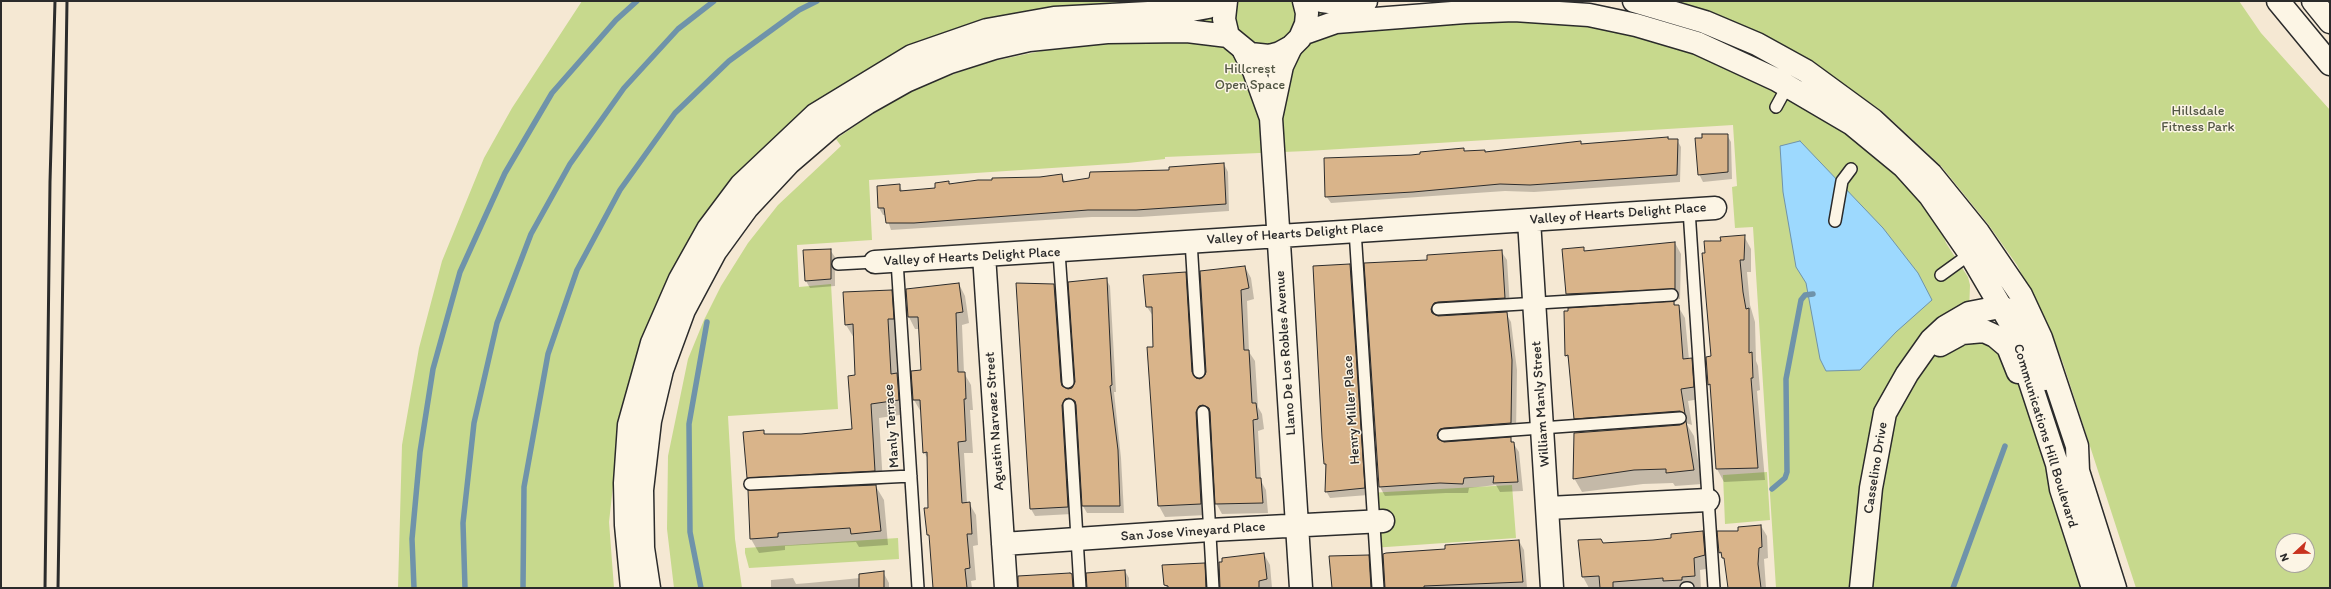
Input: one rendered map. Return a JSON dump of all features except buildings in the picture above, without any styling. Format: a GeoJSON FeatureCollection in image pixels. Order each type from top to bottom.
{"type":"FeatureCollection","features":[{"type":"Feature","properties":{"kind":"street"},"geometry":{"type":"LineString","coordinates":[[649,588],[644,548],[634,520],[625,482],[629,425],[652,343],[680,279],[708,229],[741,185],[816,115],[912,56],[987,30],[1054,18],[1186,11],[1208,7],[1222,1]]}},
{"type":"Feature","properties":{"kind":"street","name":"Llano De Los Robles Avenue"},"geometry":{"type":"LineString","coordinates":[[1226,1],[1224,19],[1236,43],[1254,71],[1271,118]]}},
{"type":"Feature","properties":{"kind":"street","name":"Llano De Los Robles Avenue"},"geometry":{"type":"LineString","coordinates":[[1301,588],[1271,118],[1282,66],[1296,40],[1307,13],[1304,1]]}},
{"type":"Feature","properties":{"kind":"street"},"geometry":{"type":"LineString","coordinates":[[1322,1],[1344,4],[1366,1]]}},
{"type":"Feature","properties":{"kind":"street","name":"Communications Hill Boulevard"},"geometry":{"type":"LineString","coordinates":[[1634,1],[1705,22],[1757,44],[1806,72],[1873,120],[1931,174],[1978,232],[2021,295],[2041,338],[2077,446],[2078,471],[2115,588]]}},
{"type":"Feature","properties":{"kind":"street"},"geometry":{"type":"LineString","coordinates":[[2278,1],[2330,64]]}},
{"type":"Feature","properties":{"kind":"street"},"geometry":{"type":"LineString","coordinates":[[2313,1],[2330,22]]}},
{"type":"Feature","properties":{"kind":"street","name":"Communications Hill Boulevard"},"geometry":{"type":"LineString","coordinates":[[1236,43],[1250,54],[1269,56],[1280,53],[1296,40],[1336,22],[1465,12],[1514,10],[1589,15],[1636,25],[1697,43],[1788,85],[1852,124],[1903,166],[1930,196],[1970,254],[2011,324],[2057,464],[2061,489],[2093,588]]}},
{"type":"Feature","properties":{"kind":"street"},"geometry":{"type":"LineString","coordinates":[[632,588],[634,520],[651,413],[662,370],[684,310],[715,252],[747,208],[789,163],[814,140],[867,103],[906,81],[950,62],[994,48],[1063,35],[1122,31],[1187,31],[1236,43]]}},
{"type":"Feature","properties":{"kind":"street","name":"Valley of Hearts Delight Place"},"geometry":{"type":"LineString","coordinates":[[875,262],[1059,252],[1355,230],[1715,208]]}},
{"type":"Feature","properties":{"kind":"street","name":"William Manly Street"},"geometry":{"type":"LineString","coordinates":[[1529,220],[1552,588]]}},
{"type":"Feature","properties":{"kind":"street","name":"Agustin Narvaez Street"},"geometry":{"type":"LineString","coordinates":[[984,255],[1006,588]]}},
{"type":"Feature","properties":{"kind":"street"},"geometry":{"type":"LineString","coordinates":[[2000,307],[2009,310],[2018,319],[2024,330],[2044,376],[2078,471]]}},
{"type":"Feature","properties":{"kind":"street","name":"Casselino Drive"},"geometry":{"type":"LineString","coordinates":[[1861,588],[1871,488],[1885,413],[1907,374],[1918,358],[1931,340],[1945,327],[1969,313],[2000,307]]}},
{"type":"Feature","properties":{"kind":"street"},"geometry":{"type":"LineString","coordinates":[[1918,358],[1953,337],[1974,331],[1984,331],[1996,336],[2008,347],[2021,382],[2046,462],[2061,489]]}},
{"type":"Feature","properties":{"kind":"street"},"geometry":{"type":"LineString","coordinates":[[1548,508],[1708,500]]}},
{"type":"Feature","properties":{"kind":"street","name":"San Jose Vineyard Place"},"geometry":{"type":"LineString","coordinates":[[1003,544],[1210,530],[1378,521]]}},
{"type":"Feature","properties":{"kind":"lane"},"geometry":{"type":"LineString","coordinates":[[1776,107],[1788,85]]}},
{"type":"Feature","properties":{"kind":"lane"},"geometry":{"type":"LineString","coordinates":[[1835,221],[1842,181],[1851,169]]}},
{"type":"Feature","properties":{"kind":"lane"},"geometry":{"type":"LineString","coordinates":[[1689,210],[1714,588]]}},
{"type":"Feature","properties":{"kind":"lane","name":"Henry Miller Place"},"geometry":{"type":"LineString","coordinates":[[1355,230],[1378,521],[1378,588]]}},
{"type":"Feature","properties":{"kind":"lane"},"geometry":{"type":"LineString","coordinates":[[1191,241],[1199,372]]}},
{"type":"Feature","properties":{"kind":"lane"},"geometry":{"type":"LineString","coordinates":[[1059,252],[1068,382]]}},
{"type":"Feature","properties":{"kind":"lane"},"geometry":{"type":"LineString","coordinates":[[1941,275],[1970,254]]}},
{"type":"Feature","properties":{"kind":"lane","name":"Manly Terrace"},"geometry":{"type":"LineString","coordinates":[[897,261],[918,588]]}},
{"type":"Feature","properties":{"kind":"lane"},"geometry":{"type":"LineString","coordinates":[[838,264],[875,262]]}},
{"type":"Feature","properties":{"kind":"lane"},"geometry":{"type":"LineString","coordinates":[[1438,310],[1672,295]]}},
{"type":"Feature","properties":{"kind":"lane"},"geometry":{"type":"LineString","coordinates":[[1069,405],[1080,588]]}},
{"type":"Feature","properties":{"kind":"lane"},"geometry":{"type":"LineString","coordinates":[[1203,412],[1213,588]]}},
{"type":"Feature","properties":{"kind":"lane"},"geometry":{"type":"LineString","coordinates":[[1444,435],[1680,418]]}},
{"type":"Feature","properties":{"kind":"lane"},"geometry":{"type":"LineString","coordinates":[[750,484],[911,476]]}},
{"type":"Feature","properties":{"kind":"green space"},"geometry":{"type":"Polygon","coordinates":[[[582,1],[1162,1],[1053,9],[906,50],[845,83],[807,110],[767,145],[734,180],[700,224],[669,274],[641,342],[620,423],[609,522],[614,588],[398,588],[402,445],[419,348],[442,261],[484,158],[512,108],[582,1]]]}},
{"type":"Feature","properties":{"kind":"green space","name":"Hillcrest Open Space"},"geometry":{"type":"Polygon","coordinates":[[[1185,1],[1344,1],[1344,13],[1589,15],[1777,80],[1930,196],[1946,243],[1968,277],[1970,285],[1969,313],[1953,337],[2008,347],[2061,489],[2081,588],[1776,588],[1753,227],[1735,228],[1732,187],[1737,186],[1733,125],[1307,151],[1165,157],[1165,159],[1128,163],[869,180],[872,240],[797,245],[799,287],[831,284],[838,409],[728,416],[735,539],[742,588],[674,588],[667,529],[668,456],[688,359],[704,320],[721,286],[748,243],[778,205],[841,146],[836,139],[871,115],[919,87],[993,61],[1061,47],[1146,41],[1185,1]]]}},
{"type":"Feature","properties":{"kind":"green space","name":"Hillsdale Fitness Park"},"geometry":{"type":"Polygon","coordinates":[[[1664,1],[2239,1],[2261,33],[2330,110],[2330,588],[2136,588],[2063,363],[2051,333],[2017,265],[1988,224],[1941,166],[1882,111],[1811,62],[1664,1]]]}},
{"type":"Feature","properties":{"kind":"green space"},"geometry":{"type":"Polygon","coordinates":[[[1767,472],[1770,520],[1725,524],[1723,475],[1767,472]]]}},
{"type":"Feature","properties":{"kind":"green space"},"geometry":{"type":"Polygon","coordinates":[[[1512,485],[1516,538],[1372,548],[1368,493],[1512,485]]]}},
{"type":"Feature","properties":{"kind":"green space"},"geometry":{"type":"Polygon","coordinates":[[[898,538],[899,559],[749,568],[745,553],[745,548],[898,538]]]}},
{"type":"Feature","properties":{"kind":"water"},"geometry":{"type":"Polygon","coordinates":[[[1800,141],[1883,228],[1918,273],[1932,300],[1896,332],[1860,370],[1826,371],[1820,359],[1806,283],[1796,267],[1783,192],[1780,146],[1800,141]]]}},
{"type":"Feature","properties":{"kind":"waterway"},"geometry":{"type":"LineString","coordinates":[[414,588],[412,539],[420,452],[433,369],[460,272],[505,173],[552,93],[616,20],[637,1]]}},
{"type":"Feature","properties":{"kind":"waterway"},"geometry":{"type":"LineString","coordinates":[[465,588],[463,523],[474,423],[497,323],[531,234],[570,164],[624,88],[678,29],[714,1]]}},
{"type":"Feature","properties":{"kind":"waterway"},"geometry":{"type":"LineString","coordinates":[[523,588],[524,487],[548,354],[577,270],[620,190],[675,113],[729,61],[799,10],[817,1]]}},
{"type":"Feature","properties":{"kind":"waterway"},"geometry":{"type":"LineString","coordinates":[[1772,489],[1785,478],[1787,472],[1786,379],[1801,300],[1805,295],[1813,294]]}},
{"type":"Feature","properties":{"kind":"waterway"},"geometry":{"type":"LineString","coordinates":[[701,588],[690,532],[689,424],[707,322]]}},
{"type":"Feature","properties":{"kind":"waterway"},"geometry":{"type":"LineString","coordinates":[[1953,588],[2005,446]]}},
{"type":"Feature","properties":{"kind":"railway"},"geometry":{"type":"LineString","coordinates":[[45,588],[50,182],[55,1]]}},
{"type":"Feature","properties":{"kind":"railway"},"geometry":{"type":"LineString","coordinates":[[58,588],[67,1]]}}]}
